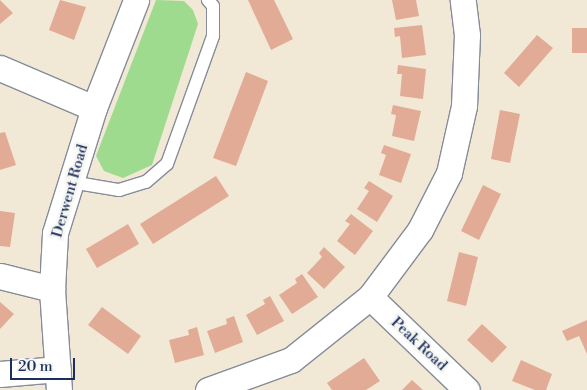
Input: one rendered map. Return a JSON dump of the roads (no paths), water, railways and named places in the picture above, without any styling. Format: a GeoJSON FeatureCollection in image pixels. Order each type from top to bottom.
{"type":"FeatureCollection","features":[{"type":"Feature","properties":{"kind":"street","name":"Derwent Road"},"geometry":{"type":"LineString","coordinates":[[58,379],[52,289],[55,233],[94,108],[136,0]]}},
{"type":"Feature","properties":{"kind":"street"},"geometry":{"type":"LineString","coordinates":[[208,390],[291,360],[370,297],[420,230],[449,173],[464,106],[467,35],[463,0]]}},
{"type":"Feature","properties":{"kind":"street"},"geometry":{"type":"LineString","coordinates":[[0,68],[94,108]]}},
{"type":"Feature","properties":{"kind":"street"},"geometry":{"type":"LineString","coordinates":[[0,276],[52,289]]}},
{"type":"Feature","properties":{"kind":"street","name":"Peak Road"},"geometry":{"type":"LineString","coordinates":[[370,297],[468,390]]}},
{"type":"Feature","properties":{"kind":"street"},"geometry":{"type":"LineString","coordinates":[[0,374],[58,379]]}},
{"type":"Feature","properties":{"kind":"lane"},"geometry":{"type":"LineString","coordinates":[[71,182],[119,190],[146,182],[167,164],[213,36],[213,6],[208,0]]}}]}
